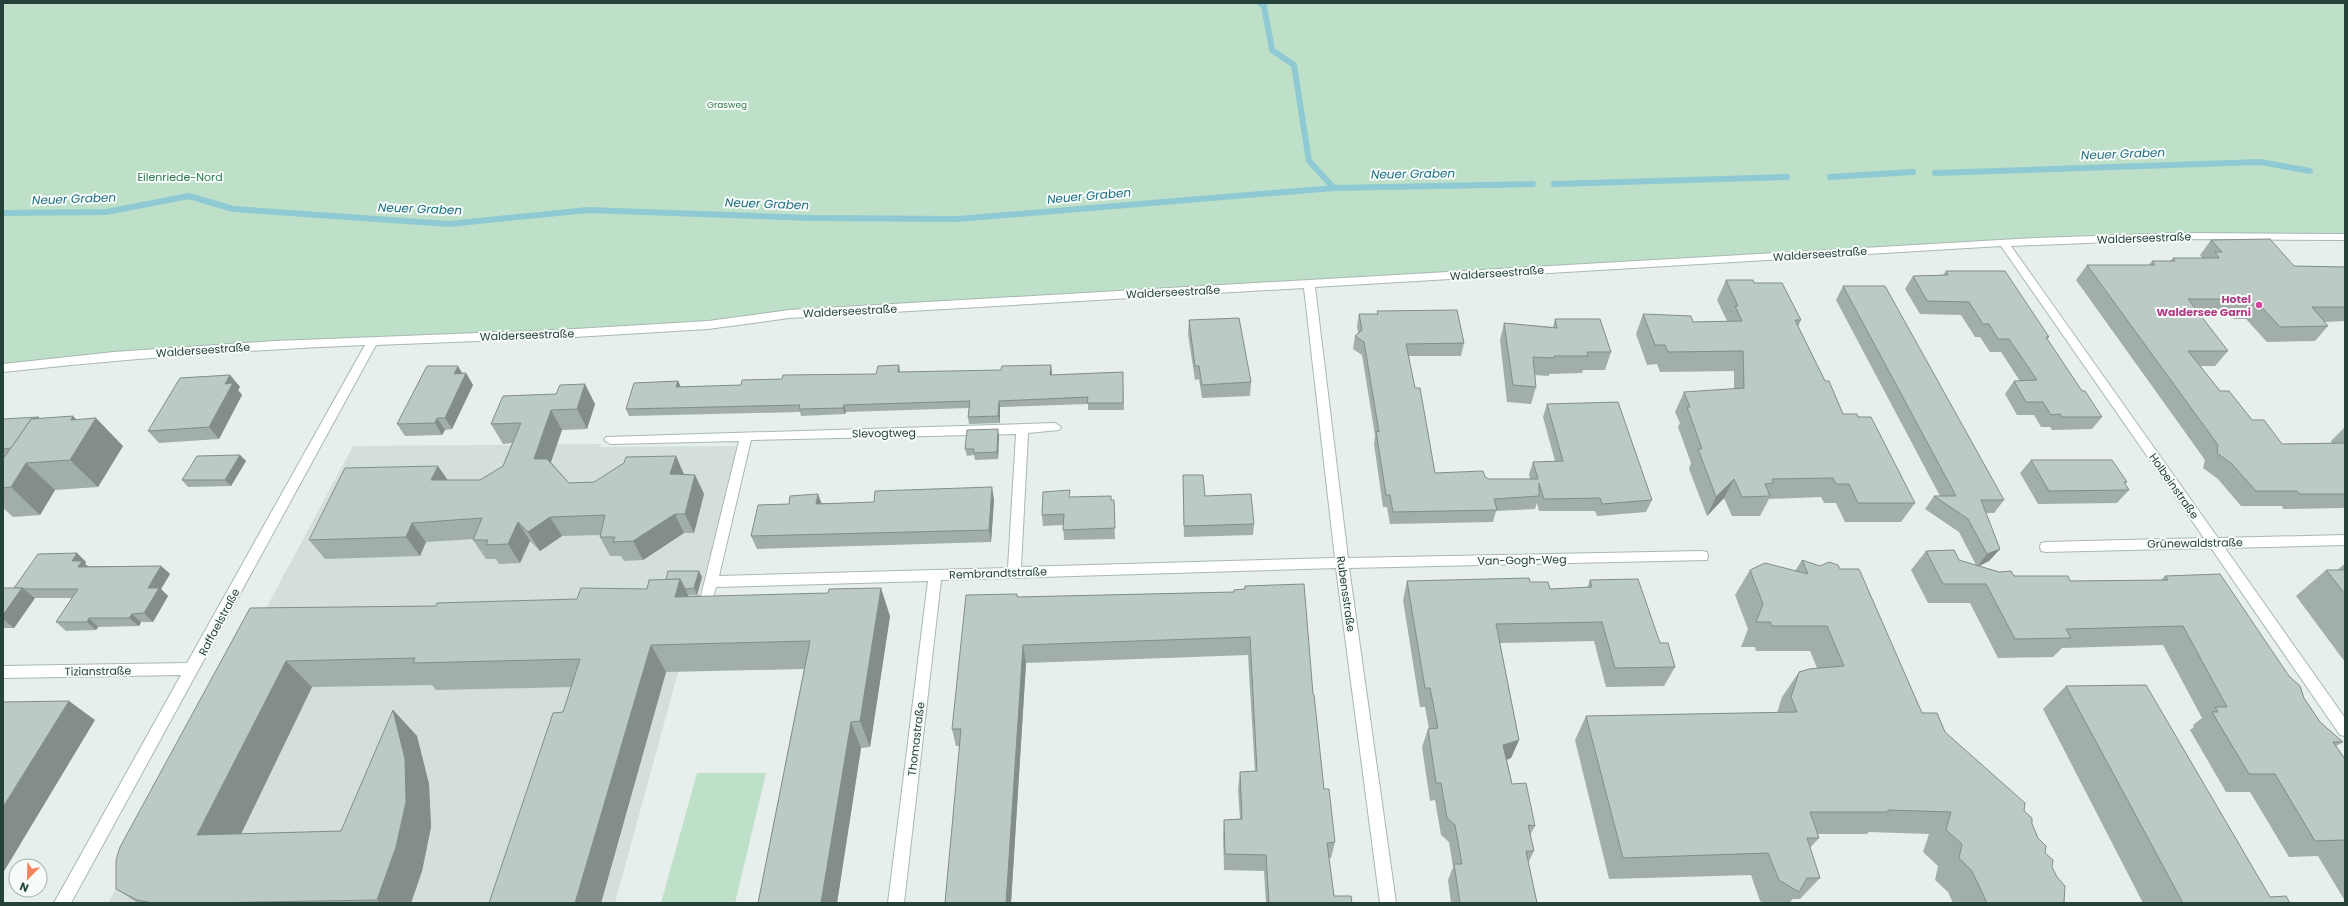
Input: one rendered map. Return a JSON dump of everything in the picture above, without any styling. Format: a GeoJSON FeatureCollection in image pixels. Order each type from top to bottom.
{"type":"FeatureCollection","features":[{"type":"Feature","properties":{"kind":"street","name":"Walderseestraße"},"geometry":{"type":"LineString","coordinates":[[3,368],[114,356],[374,341],[582,333],[708,325],[789,314],[1309,285],[2004,243],[2183,236],[2345,237]]}},
{"type":"Feature","properties":{"kind":"street","name":"Holbeinstraße"},"geometry":{"type":"LineString","coordinates":[[2004,243],[2345,730]]}},
{"type":"Feature","properties":{"kind":"street","name":"Rubensstraße"},"geometry":{"type":"LineString","coordinates":[[1309,285],[1342,563],[1388,903]]}},
{"type":"Feature","properties":{"kind":"street","name":"Raffaelstraße"},"geometry":{"type":"LineString","coordinates":[[62,903],[193,670],[310,451],[374,341]]}},
{"type":"Feature","properties":{"kind":"street","name":"Slevogtweg"},"geometry":{"type":"LineString","coordinates":[[610,440],[1054,427]]}},
{"type":"Feature","properties":{"kind":"street"},"geometry":{"type":"LineString","coordinates":[[1014,573],[1022,429]]}},
{"type":"Feature","properties":{"kind":"street"},"geometry":{"type":"LineString","coordinates":[[684,602],[706,601],[746,436]]}},
{"type":"Feature","properties":{"kind":"street","name":"Grünewaldstraße"},"geometry":{"type":"LineString","coordinates":[[2046,547],[2345,540]]}},
{"type":"Feature","properties":{"kind":"street","name":"Van-Gogh-Weg"},"geometry":{"type":"LineString","coordinates":[[1342,563],[1702,556]]}},
{"type":"Feature","properties":{"kind":"street","name":"Rembrandtstraße"},"geometry":{"type":"LineString","coordinates":[[711,582],[1342,563]]}},
{"type":"Feature","properties":{"kind":"street","name":"Thomastraße"},"geometry":{"type":"LineString","coordinates":[[896,903],[936,575]]}},
{"type":"Feature","properties":{"kind":"street","name":"Tizianstraße"},"geometry":{"type":"LineString","coordinates":[[3,672],[193,670]]}},
{"type":"Feature","properties":{"kind":"shaded area"},"geometry":{"type":"Polygon","coordinates":[[[601,444],[600,447],[740,446],[615,903],[108,903],[353,446],[601,444]]]}},
{"type":"Feature","properties":{"kind":"green space","name":"Eilenriede-Nord"},"geometry":{"type":"Polygon","coordinates":[[[3,3],[2345,3],[2345,237],[2183,236],[2004,243],[789,314],[708,325],[416,339],[3,368],[3,3]]]}},
{"type":"Feature","properties":{"kind":"green space"},"geometry":{"type":"Polygon","coordinates":[[[697,773],[766,773],[735,903],[661,903],[697,773]]]}},
{"type":"Feature","properties":{"kind":"building"},"geometry":{"type":"Polygon","coordinates":[[[2270,239],[2294,266],[2345,267],[2345,307],[2312,307],[2328,326],[2280,327],[2259,304],[2247,304],[2243,299],[2188,299],[2228,351],[2188,351],[2220,391],[2229,391],[2252,420],[2264,420],[2282,444],[2345,443],[2345,494],[2299,494],[2297,491],[2256,491],[2232,464],[2217,453],[2218,445],[2087,265],[2155,265],[2152,261],[2175,261],[2173,258],[2219,258],[2215,252],[2222,252],[2211,240],[2270,239]]]}},
{"type":"Feature","properties":{"kind":"building"},"geometry":{"type":"Polygon","coordinates":[[[1946,271],[2005,271],[2049,337],[2046,337],[2082,391],[2085,391],[2102,417],[2062,417],[2060,414],[2051,415],[2043,402],[2026,402],[2014,381],[2037,380],[2009,339],[1998,339],[1989,324],[1983,324],[1969,302],[1927,301],[1913,276],[1948,275],[1946,271]]]}},
{"type":"Feature","properties":{"kind":"building"},"geometry":{"type":"Polygon","coordinates":[[[1726,280],[1753,280],[1754,283],[1782,283],[1801,320],[1795,320],[1825,381],[1829,381],[1843,414],[1857,414],[1858,417],[1871,417],[1915,503],[1858,503],[1849,484],[1836,484],[1833,478],[1772,479],[1773,483],[1765,484],[1770,496],[1742,497],[1734,479],[1716,497],[1698,449],[1702,449],[1687,407],[1690,407],[1684,392],[1744,388],[1743,351],[1668,352],[1665,345],[1655,345],[1643,314],[1691,316],[1693,322],[1742,321],[1735,306],[1738,306],[1726,280]]]}},
{"type":"Feature","properties":{"kind":"building"},"geometry":{"type":"Polygon","coordinates":[[[1843,286],[1885,286],[2004,500],[1981,500],[2000,549],[1987,554],[1968,519],[1934,496],[1956,496],[1843,286]]]}},
{"type":"Feature","properties":{"kind":"building"},"geometry":{"type":"Polygon","coordinates":[[[1457,310],[1464,343],[1406,344],[1415,388],[1420,388],[1435,473],[1483,471],[1485,477],[1489,479],[1538,479],[1533,462],[1563,461],[1547,404],[1618,402],[1652,500],[1602,504],[1600,498],[1544,499],[1539,483],[1539,496],[1494,499],[1497,510],[1393,512],[1390,495],[1386,495],[1376,431],[1379,432],[1364,342],[1355,336],[1362,330],[1359,314],[1378,314],[1377,311],[1457,310]]]}},
{"type":"Feature","properties":{"kind":"building"},"geometry":{"type":"Polygon","coordinates":[[[1239,318],[1251,382],[1202,385],[1199,366],[1195,366],[1189,320],[1239,318]]]}},
{"type":"Feature","properties":{"kind":"building"},"geometry":{"type":"Polygon","coordinates":[[[1555,319],[1600,319],[1611,352],[1587,352],[1588,356],[1554,356],[1554,358],[1533,357],[1536,387],[1513,385],[1504,323],[1557,328],[1555,319]]]}},
{"type":"Feature","properties":{"kind":"building"},"geometry":{"type":"Polygon","coordinates":[[[899,365],[898,372],[1001,370],[1002,366],[1051,365],[1050,375],[1123,372],[1123,403],[1087,403],[1088,397],[999,401],[998,416],[968,417],[970,401],[844,405],[843,408],[799,409],[800,405],[626,409],[634,383],[678,381],[676,387],[741,385],[742,380],[782,379],[783,375],[876,374],[878,366],[899,365]]]}},
{"type":"Feature","properties":{"kind":"building"},"geometry":{"type":"Polygon","coordinates":[[[427,366],[458,366],[454,374],[466,373],[445,418],[437,418],[435,423],[397,424],[427,366]]]}},
{"type":"Feature","properties":{"kind":"building"},"geometry":{"type":"Polygon","coordinates":[[[230,375],[225,384],[233,383],[209,427],[148,431],[180,378],[230,375]]]}},
{"type":"Feature","properties":{"kind":"building"},"geometry":{"type":"Polygon","coordinates":[[[585,384],[577,409],[551,410],[534,459],[547,459],[569,483],[594,482],[624,463],[626,457],[676,456],[670,474],[695,475],[685,514],[675,514],[633,541],[613,542],[615,537],[600,537],[605,515],[550,517],[528,532],[518,522],[508,544],[486,545],[488,540],[473,540],[482,518],[412,523],[406,537],[309,540],[345,468],[438,466],[431,480],[480,480],[503,466],[521,423],[491,424],[503,396],[556,394],[560,385],[585,384]]]}},
{"type":"Feature","properties":{"kind":"building"},"geometry":{"type":"Polygon","coordinates":[[[73,416],[71,420],[96,418],[70,460],[26,463],[11,487],[3,488],[3,459],[31,419],[73,416]]]}},
{"type":"Feature","properties":{"kind":"building"},"geometry":{"type":"Polygon","coordinates":[[[39,417],[31,419],[11,448],[3,449],[3,419],[39,417]]]}},
{"type":"Feature","properties":{"kind":"building"},"geometry":{"type":"Polygon","coordinates":[[[998,429],[997,452],[974,453],[974,449],[965,449],[967,430],[998,429]]]}},
{"type":"Feature","properties":{"kind":"building"},"geometry":{"type":"Polygon","coordinates":[[[240,455],[225,480],[182,480],[197,456],[240,455]]]}},
{"type":"Feature","properties":{"kind":"building"},"geometry":{"type":"Polygon","coordinates":[[[2031,460],[2112,460],[2127,482],[2124,482],[2129,490],[2049,491],[2031,460]]]}},
{"type":"Feature","properties":{"kind":"building"},"geometry":{"type":"Polygon","coordinates":[[[1183,475],[1203,475],[1205,496],[1251,494],[1254,524],[1184,526],[1183,475]]]}},
{"type":"Feature","properties":{"kind":"building"},"geometry":{"type":"Polygon","coordinates":[[[992,487],[989,530],[751,536],[758,505],[789,504],[790,496],[818,494],[816,504],[874,502],[875,491],[992,487]]]}},
{"type":"Feature","properties":{"kind":"building"},"geometry":{"type":"Polygon","coordinates":[[[1070,490],[1069,497],[1111,496],[1111,500],[1114,500],[1115,528],[1063,530],[1064,514],[1042,515],[1043,492],[1070,490]]]}},
{"type":"Feature","properties":{"kind":"building"},"geometry":{"type":"Polygon","coordinates":[[[1954,550],[1959,560],[1999,572],[2011,571],[2014,576],[2068,576],[2070,581],[2168,580],[2165,576],[2220,574],[2289,676],[2300,686],[2304,698],[2320,722],[2343,742],[2333,742],[2345,759],[2345,841],[2315,841],[2275,774],[2249,774],[2212,712],[2218,712],[2215,707],[2227,707],[2183,626],[2066,629],[2071,638],[2015,639],[1986,584],[1943,584],[1926,551],[1954,550]]]}},
{"type":"Feature","properties":{"kind":"building"},"geometry":{"type":"Polygon","coordinates":[[[77,553],[72,561],[82,561],[78,567],[161,566],[148,588],[159,588],[144,613],[132,614],[129,618],[89,618],[87,622],[56,622],[78,589],[14,588],[38,554],[77,553]]]}},
{"type":"Feature","properties":{"kind":"building"},"geometry":{"type":"Polygon","coordinates":[[[1802,560],[1820,566],[1829,562],[1838,565],[1840,569],[1859,569],[1922,713],[1937,713],[1945,732],[2025,803],[2024,811],[2032,818],[2032,824],[2038,838],[2046,846],[2045,853],[2053,860],[2052,867],[2057,877],[2065,886],[2065,903],[1987,903],[1972,871],[1959,858],[1962,844],[1946,830],[1951,812],[1888,810],[1888,812],[1810,812],[1819,838],[1807,838],[1820,878],[1807,878],[1799,892],[1779,880],[1768,853],[1623,858],[1586,716],[1797,712],[1791,697],[1799,672],[1809,669],[1844,666],[1827,626],[1772,626],[1770,622],[1756,622],[1763,604],[1750,570],[1765,563],[1808,574],[1802,560]]]}},
{"type":"Feature","properties":{"kind":"building"},"geometry":{"type":"Polygon","coordinates":[[[2326,570],[2345,570],[2345,594],[2326,570]]]}},
{"type":"Feature","properties":{"kind":"building"},"geometry":{"type":"Polygon","coordinates":[[[668,571],[699,571],[694,588],[685,589],[680,579],[666,580],[668,571]]]}},
{"type":"Feature","properties":{"kind":"building"},"geometry":{"type":"Polygon","coordinates":[[[1529,578],[1530,582],[1548,582],[1550,589],[1592,587],[1590,580],[1638,579],[1660,643],[1668,643],[1675,667],[1615,668],[1602,622],[1496,624],[1519,740],[1503,745],[1512,784],[1526,783],[1535,826],[1528,825],[1534,851],[1526,851],[1537,903],[1460,903],[1454,864],[1462,864],[1455,825],[1447,818],[1441,783],[1436,783],[1428,729],[1438,728],[1430,688],[1425,688],[1407,581],[1529,578]]]}},
{"type":"Feature","properties":{"kind":"building"},"geometry":{"type":"Polygon","coordinates":[[[680,579],[675,597],[828,593],[829,589],[881,588],[860,721],[851,722],[821,903],[758,903],[810,641],[651,645],[575,903],[489,903],[553,713],[563,712],[580,659],[413,663],[415,658],[286,661],[197,835],[341,831],[393,710],[405,759],[406,802],[396,847],[377,900],[153,903],[137,900],[116,889],[116,860],[120,847],[250,608],[436,606],[437,603],[577,599],[581,588],[647,589],[649,580],[680,579]]]}},
{"type":"Feature","properties":{"kind":"building"},"geometry":{"type":"Polygon","coordinates":[[[1304,584],[1313,694],[1324,789],[1329,789],[1335,842],[1327,843],[1334,896],[1351,896],[1352,903],[1269,903],[1266,855],[1225,854],[1224,820],[1242,819],[1240,772],[1257,771],[1250,637],[1023,645],[1006,903],[945,903],[961,729],[952,729],[966,595],[1017,594],[1017,597],[1234,592],[1234,590],[1245,589],[1245,586],[1304,584]]]}},
{"type":"Feature","properties":{"kind":"building"},"geometry":{"type":"Polygon","coordinates":[[[3,588],[22,588],[3,615],[3,588]]]}},
{"type":"Feature","properties":{"kind":"building"},"geometry":{"type":"Polygon","coordinates":[[[2146,685],[2270,897],[2286,896],[2290,903],[2183,903],[2066,686],[2146,685]]]}},
{"type":"Feature","properties":{"kind":"building"},"geometry":{"type":"Polygon","coordinates":[[[69,701],[3,807],[3,702],[69,701]]]}},
{"type":"Feature","properties":{"kind":"waterway"},"geometry":{"type":"LineString","coordinates":[[1260,3],[1264,6],[1272,50],[1294,65],[1309,161],[1334,188]]}},
{"type":"Feature","properties":{"kind":"waterway","name":"Neuer Graben"},"geometry":{"type":"LineString","coordinates":[[1935,173],[2260,162],[2310,171]]}},
{"type":"Feature","properties":{"kind":"waterway","name":"Neuer Graben"},"geometry":{"type":"LineString","coordinates":[[1830,177],[1913,172]]}},
{"type":"Feature","properties":{"kind":"waterway","name":"Neuer Graben"},"geometry":{"type":"LineString","coordinates":[[1554,184],[1787,177]]}},
{"type":"Feature","properties":{"kind":"waterway","name":"Neuer Graben"},"geometry":{"type":"LineString","coordinates":[[1334,188],[1533,184]]}},
{"type":"Feature","properties":{"kind":"waterway","name":"Neuer Graben"},"geometry":{"type":"LineString","coordinates":[[3,213],[106,212],[189,196],[233,209],[449,224],[588,210],[813,218],[958,219],[1334,188]]}},
{"type":"Feature","properties":{"kind":"place","name":"Hotel Waldersee Garni"},"geometry":{"type":"Point","coordinates":[2259,305]}},
{"type":"Feature","properties":{"kind":"park label","name":"Grasweg"},"geometry":{"type":"Point","coordinates":[727,105]}}]}
